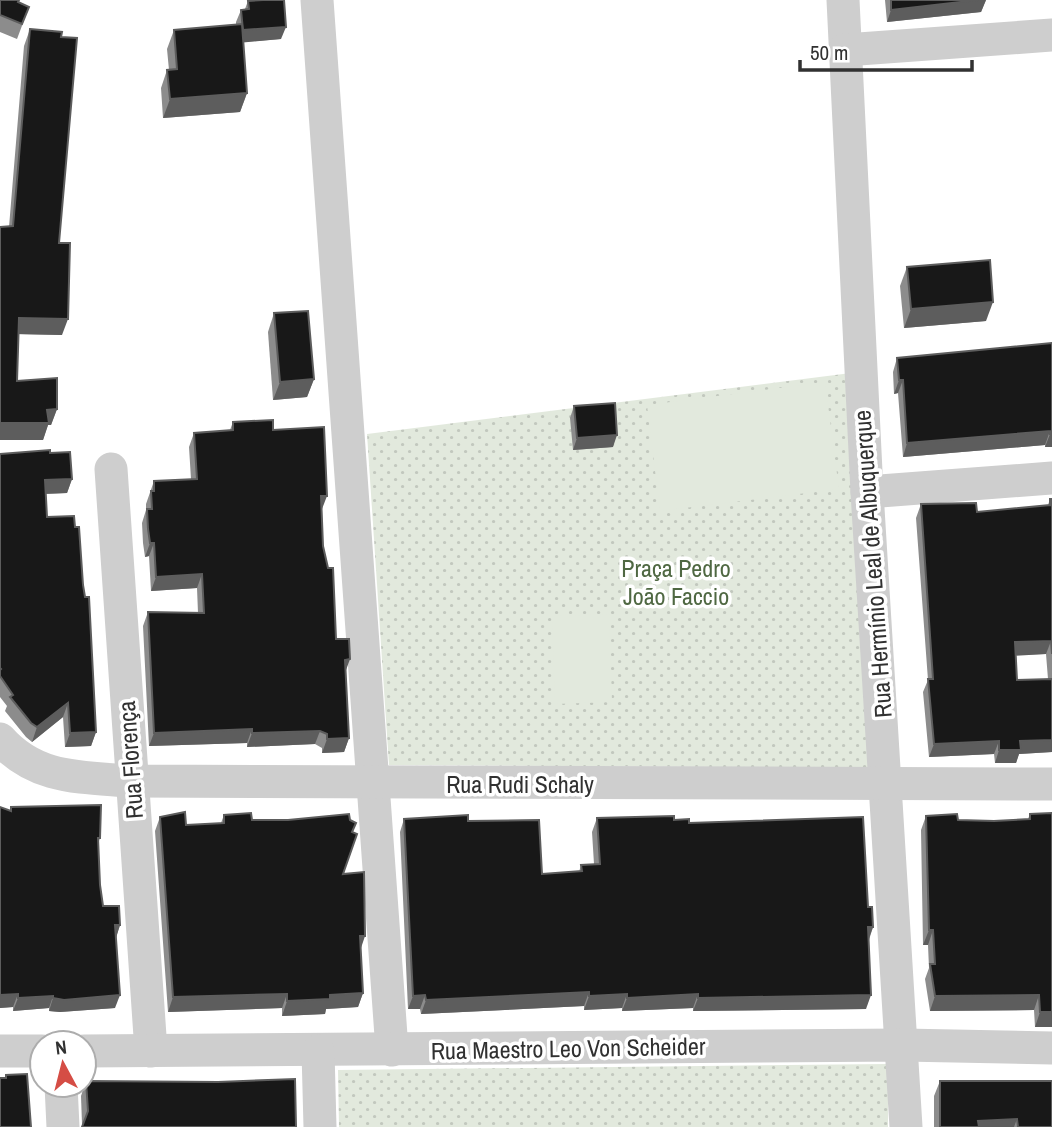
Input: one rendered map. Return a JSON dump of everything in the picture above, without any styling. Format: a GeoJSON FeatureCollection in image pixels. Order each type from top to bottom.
{"type":"FeatureCollection","features":[{"type":"Feature","properties":{"kind":"street"},"geometry":{"type":"LineString","coordinates":[[317,0],[392,1050]]}},
{"type":"Feature","properties":{"kind":"street","name":"Rua Hermínio Leal de Albuquerque"},"geometry":{"type":"LineString","coordinates":[[843,0],[866,492],[887,784],[906,1127]]}},
{"type":"Feature","properties":{"kind":"street"},"geometry":{"type":"LineString","coordinates":[[845,50],[1052,35]]}},
{"type":"Feature","properties":{"kind":"street","name":"Rua Florença"},"geometry":{"type":"LineString","coordinates":[[111,469],[151,1051]]}},
{"type":"Feature","properties":{"kind":"street"},"geometry":{"type":"LineString","coordinates":[[866,492],[1052,478]]}},
{"type":"Feature","properties":{"kind":"street","name":"Rua Rudi Schaly"},"geometry":{"type":"LineString","coordinates":[[0,739],[15,756],[36,768],[64,776],[131,781],[372,784],[1052,784]]}},
{"type":"Feature","properties":{"kind":"street","name":"Rua Maestro Leo Von Scheider"},"geometry":{"type":"LineString","coordinates":[[98,1051],[903,1045],[1052,1048]]}},
{"type":"Feature","properties":{"kind":"street"},"geometry":{"type":"LineString","coordinates":[[0,1051],[28,1051]]}},
{"type":"Feature","properties":{"kind":"street"},"geometry":{"type":"LineString","coordinates":[[318,1051],[320,1127]]}},
{"type":"Feature","properties":{"kind":"street"},"geometry":{"type":"LineString","coordinates":[[62,1099],[63,1127]]}},
{"type":"Feature","properties":{"kind":"green space","name":"Praça Pedro João Faccio"},"geometry":{"type":"Polygon","coordinates":[[[851,373],[873,768],[389,765],[367,434],[851,373]]]}},
{"type":"Feature","properties":{"kind":"green space"},"geometry":{"type":"Polygon","coordinates":[[[825,382],[839,489],[660,511],[647,405],[825,382]]]}},
{"type":"Feature","properties":{"kind":"green space"},"geometry":{"type":"Polygon","coordinates":[[[609,614],[612,702],[555,704],[552,616],[609,614]]]}},
{"type":"Feature","properties":{"kind":"green space"},"geometry":{"type":"Polygon","coordinates":[[[888,1064],[888,1127],[339,1127],[338,1070],[888,1064]]]}},
{"type":"Feature","properties":{"kind":"building"},"geometry":{"type":"Polygon","coordinates":[[[0,0],[19,0],[18,2],[29,7],[22,24],[0,15],[0,0]]]}},
{"type":"Feature","properties":{"kind":"building"},"geometry":{"type":"Polygon","coordinates":[[[284,0],[286,27],[243,30],[241,10],[249,9],[248,1],[284,0]]]}},
{"type":"Feature","properties":{"kind":"building"},"geometry":{"type":"Polygon","coordinates":[[[891,0],[978,0],[891,10],[891,0]]]}},
{"type":"Feature","properties":{"kind":"building"},"geometry":{"type":"Polygon","coordinates":[[[242,24],[247,93],[170,99],[167,70],[177,69],[174,30],[242,24]]]}},
{"type":"Feature","properties":{"kind":"building"},"geometry":{"type":"Polygon","coordinates":[[[30,29],[62,32],[61,37],[77,38],[59,243],[70,243],[68,319],[19,318],[17,381],[57,378],[57,409],[47,410],[49,423],[0,423],[0,227],[13,226],[30,29]]]}},
{"type":"Feature","properties":{"kind":"building"},"geometry":{"type":"Polygon","coordinates":[[[990,260],[993,302],[911,309],[907,267],[990,260]]]}},
{"type":"Feature","properties":{"kind":"building"},"geometry":{"type":"Polygon","coordinates":[[[308,311],[314,379],[280,382],[274,313],[308,311]]]}},
{"type":"Feature","properties":{"kind":"building"},"geometry":{"type":"Polygon","coordinates":[[[1052,343],[1052,434],[1050,431],[907,443],[903,380],[899,380],[897,358],[1052,343]]]}},
{"type":"Feature","properties":{"kind":"building"},"geometry":{"type":"Polygon","coordinates":[[[615,403],[617,435],[577,438],[574,406],[615,403]]]}},
{"type":"Feature","properties":{"kind":"building"},"geometry":{"type":"Polygon","coordinates":[[[273,420],[273,430],[324,427],[327,496],[321,496],[323,546],[328,568],[333,568],[336,639],[349,639],[350,659],[345,660],[349,738],[327,739],[327,734],[320,731],[252,733],[252,729],[154,733],[148,612],[204,613],[202,574],[156,577],[154,543],[150,543],[147,509],[152,509],[151,491],[154,491],[154,481],[197,479],[194,433],[233,430],[233,422],[273,420]]]}},
{"type":"Feature","properties":{"kind":"building"},"geometry":{"type":"Polygon","coordinates":[[[50,450],[50,453],[70,452],[72,479],[45,480],[47,517],[74,516],[75,527],[79,527],[83,585],[85,597],[89,597],[96,732],[70,733],[68,703],[37,727],[10,697],[13,695],[0,676],[0,454],[50,450]]]}},
{"type":"Feature","properties":{"kind":"building"},"geometry":{"type":"Polygon","coordinates":[[[1050,499],[1052,654],[1051,641],[1015,642],[1017,680],[1052,679],[1052,740],[1020,741],[1021,750],[999,750],[999,741],[934,744],[928,679],[933,679],[921,504],[976,503],[977,512],[1050,505],[1050,499]]]}},
{"type":"Feature","properties":{"kind":"building"},"geometry":{"type":"Polygon","coordinates":[[[101,805],[98,838],[100,885],[103,906],[119,906],[120,925],[115,925],[120,995],[64,1000],[53,996],[18,998],[18,994],[0,995],[0,807],[11,811],[11,807],[101,805]]]}},
{"type":"Feature","properties":{"kind":"building"},"geometry":{"type":"Polygon","coordinates":[[[185,812],[186,825],[224,823],[224,815],[251,813],[252,820],[288,820],[349,814],[350,820],[356,823],[352,832],[357,834],[343,874],[364,872],[365,936],[360,936],[363,993],[330,995],[330,999],[287,1001],[287,994],[173,997],[160,817],[185,812]]]}},
{"type":"Feature","properties":{"kind":"building"},"geometry":{"type":"Polygon","coordinates":[[[1052,813],[1052,1012],[1040,1012],[1039,995],[935,996],[930,964],[935,964],[933,930],[929,930],[926,816],[957,814],[958,820],[994,821],[1030,819],[1030,814],[1052,813]]]}},
{"type":"Feature","properties":{"kind":"building"},"geometry":{"type":"Polygon","coordinates":[[[468,815],[468,821],[539,820],[542,874],[582,871],[581,865],[600,864],[597,818],[674,816],[674,820],[689,819],[689,823],[863,817],[868,907],[872,907],[873,927],[868,927],[871,995],[698,998],[698,994],[627,998],[627,994],[589,996],[589,992],[426,1000],[425,995],[413,996],[404,819],[468,815]]]}},
{"type":"Feature","properties":{"kind":"building"},"geometry":{"type":"Polygon","coordinates":[[[27,1074],[31,1127],[0,1127],[0,1078],[6,1078],[6,1075],[27,1074]]]}},
{"type":"Feature","properties":{"kind":"building"},"geometry":{"type":"Polygon","coordinates":[[[295,1079],[296,1127],[82,1127],[88,1111],[87,1099],[98,1099],[98,1081],[218,1082],[295,1079]]]}},
{"type":"Feature","properties":{"kind":"building"},"geometry":{"type":"Polygon","coordinates":[[[940,1081],[1052,1081],[1052,1127],[1018,1127],[1017,1119],[978,1121],[979,1127],[940,1127],[940,1081]]]}}]}
